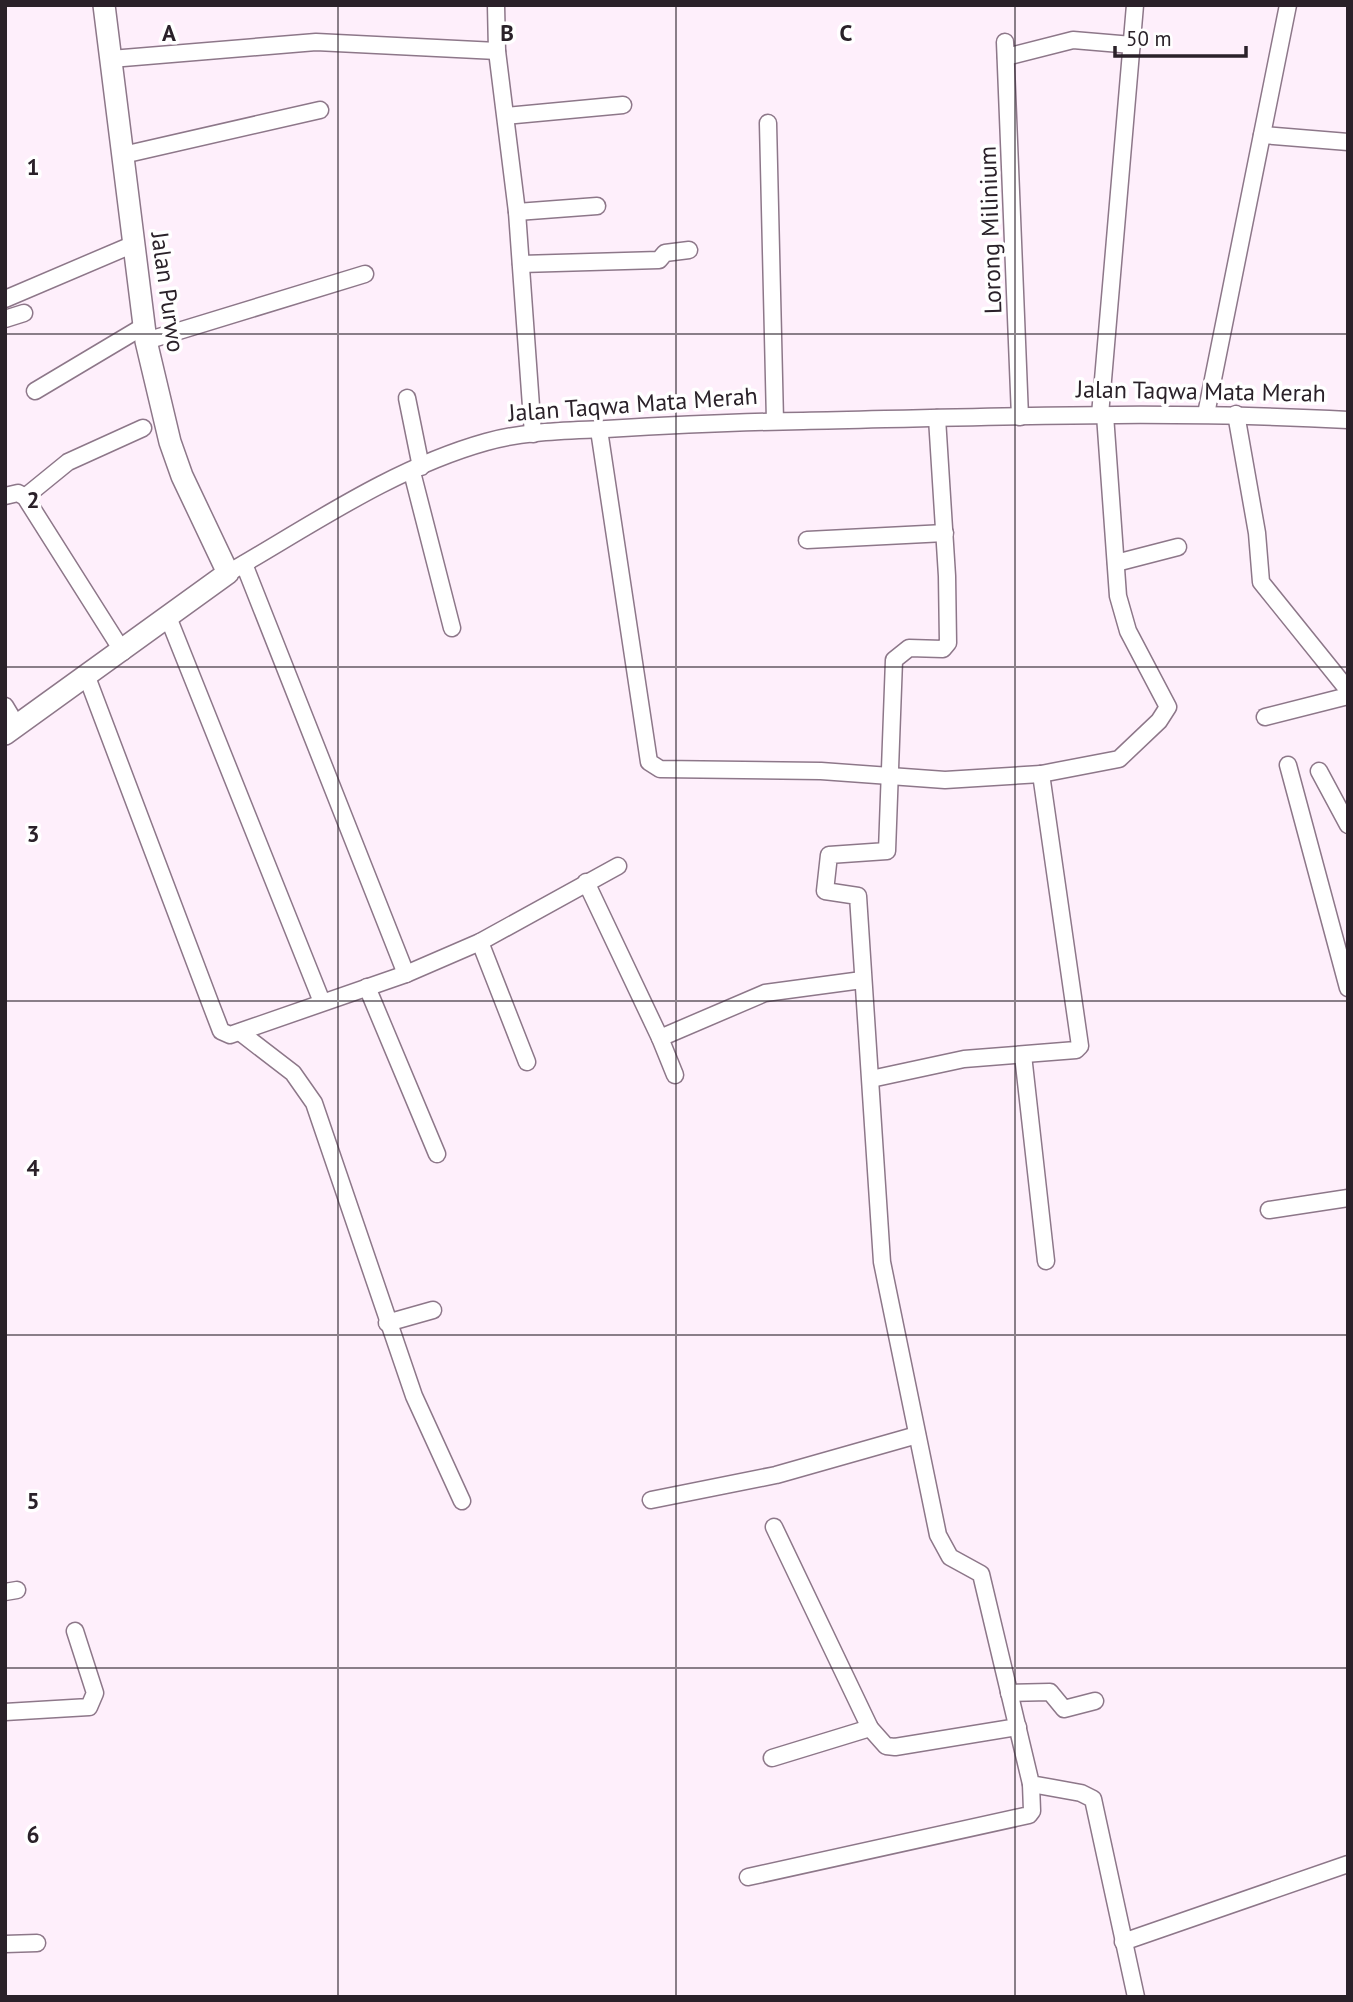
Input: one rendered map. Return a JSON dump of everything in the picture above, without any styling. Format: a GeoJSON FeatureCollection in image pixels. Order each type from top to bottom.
{"type":"FeatureCollection","features":[{"type":"Feature","properties":{"kind":"street","name":"Jalan Purwo"},"geometry":{"type":"LineString","coordinates":[[104,5],[145,334],[170,442],[181,475],[236,569]]}},
{"type":"Feature","properties":{"kind":"street"},"geometry":{"type":"LineString","coordinates":[[496,5],[497,51],[517,212],[533,434]]}},
{"type":"Feature","properties":{"kind":"street"},"geometry":{"type":"LineString","coordinates":[[599,430],[649,762],[660,769],[821,771],[945,780],[1041,774],[1119,759],[1159,721],[1168,707],[1128,631],[1118,596],[1102,415],[1135,5]]}},
{"type":"Feature","properties":{"kind":"street"},"geometry":{"type":"LineString","coordinates":[[1206,414],[1288,5]]}},
{"type":"Feature","properties":{"kind":"street","name":"Lorong Milinium"},"geometry":{"type":"LineString","coordinates":[[1020,417],[1006,50],[1073,40],[1132,45]]}},
{"type":"Feature","properties":{"kind":"street"},"geometry":{"type":"LineString","coordinates":[[111,59],[316,42],[497,51]]}},
{"type":"Feature","properties":{"kind":"street"},"geometry":{"type":"LineString","coordinates":[[506,116],[623,106]]}},
{"type":"Feature","properties":{"kind":"street"},"geometry":{"type":"LineString","coordinates":[[123,155],[320,110]]}},
{"type":"Feature","properties":{"kind":"street"},"geometry":{"type":"LineString","coordinates":[[768,123],[775,421]]}},
{"type":"Feature","properties":{"kind":"street"},"geometry":{"type":"LineString","coordinates":[[1262,135],[1348,142]]}},
{"type":"Feature","properties":{"kind":"street"},"geometry":{"type":"LineString","coordinates":[[517,212],[597,206]]}},
{"type":"Feature","properties":{"kind":"street"},"geometry":{"type":"LineString","coordinates":[[5,299],[134,244]]}},
{"type":"Feature","properties":{"kind":"street"},"geometry":{"type":"LineString","coordinates":[[521,264],[659,260],[665,253],[689,250]]}},
{"type":"Feature","properties":{"kind":"street"},"geometry":{"type":"LineString","coordinates":[[35,391],[145,334],[365,274]]}},
{"type":"Feature","properties":{"kind":"street"},"geometry":{"type":"LineString","coordinates":[[5,319],[24,313]]}},
{"type":"Feature","properties":{"kind":"street"},"geometry":{"type":"LineString","coordinates":[[407,398],[417,469],[452,628]]}},
{"type":"Feature","properties":{"kind":"street","name":"Jalan Taqwa Mata Merah"},"geometry":{"type":"LineString","coordinates":[[11,730],[236,569],[327,514],[417,469],[484,442],[533,434],[775,421],[1206,414],[1348,420]]}},
{"type":"Feature","properties":{"kind":"street"},"geometry":{"type":"LineString","coordinates":[[1236,414],[1257,534],[1261,582],[1348,690]]}},
{"type":"Feature","properties":{"kind":"street"},"geometry":{"type":"LineString","coordinates":[[748,1877],[1029,1815],[1032,1811],[1031,1784],[981,1574],[950,1557],[938,1535],[882,1262],[858,896],[825,891],[829,855],[887,851],[894,660],[909,648],[943,649],[948,643],[945,533],[937,418]]}},
{"type":"Feature","properties":{"kind":"street"},"geometry":{"type":"LineString","coordinates":[[25,497],[68,462],[143,428]]}},
{"type":"Feature","properties":{"kind":"street"},"geometry":{"type":"LineString","coordinates":[[5,496],[18,493],[25,497],[123,652]]}},
{"type":"Feature","properties":{"kind":"street"},"geometry":{"type":"LineString","coordinates":[[807,540],[945,533]]}},
{"type":"Feature","properties":{"kind":"street"},"geometry":{"type":"LineString","coordinates":[[1116,563],[1178,547]]}},
{"type":"Feature","properties":{"kind":"street"},"geometry":{"type":"LineString","coordinates":[[236,569],[406,974]]}},
{"type":"Feature","properties":{"kind":"street"},"geometry":{"type":"LineString","coordinates":[[168,617],[322,1002]]}},
{"type":"Feature","properties":{"kind":"street"},"geometry":{"type":"LineString","coordinates":[[87,677],[221,1031],[230,1035],[406,974],[480,942],[618,866]]}},
{"type":"Feature","properties":{"kind":"street"},"geometry":{"type":"LineString","coordinates":[[1265,717],[1348,696]]}},
{"type":"Feature","properties":{"kind":"street"},"geometry":{"type":"LineString","coordinates":[[5,706],[11,730]]}},
{"type":"Feature","properties":{"kind":"street"},"geometry":{"type":"LineString","coordinates":[[1288,765],[1348,988]]}},
{"type":"Feature","properties":{"kind":"street"},"geometry":{"type":"LineString","coordinates":[[1319,771],[1348,825]]}},
{"type":"Feature","properties":{"kind":"street"},"geometry":{"type":"LineString","coordinates":[[872,1079],[964,1059],[1076,1050],[1080,1045],[1041,774]]}},
{"type":"Feature","properties":{"kind":"street"},"geometry":{"type":"LineString","coordinates":[[586,882],[675,1075]]}},
{"type":"Feature","properties":{"kind":"street"},"geometry":{"type":"LineString","coordinates":[[480,942],[527,1062]]}},
{"type":"Feature","properties":{"kind":"street"},"geometry":{"type":"LineString","coordinates":[[660,1038],[765,993],[862,980]]}},
{"type":"Feature","properties":{"kind":"street"},"geometry":{"type":"LineString","coordinates":[[367,987],[437,1154]]}},
{"type":"Feature","properties":{"kind":"street"},"geometry":{"type":"LineString","coordinates":[[242,1033],[293,1073],[314,1103],[387,1323],[414,1396],[461,1501]]}},
{"type":"Feature","properties":{"kind":"street"},"geometry":{"type":"LineString","coordinates":[[1023,1055],[1046,1261]]}},
{"type":"Feature","properties":{"kind":"street"},"geometry":{"type":"LineString","coordinates":[[1269,1210],[1348,1198]]}},
{"type":"Feature","properties":{"kind":"street"},"geometry":{"type":"LineString","coordinates":[[387,1323],[433,1310]]}},
{"type":"Feature","properties":{"kind":"street"},"geometry":{"type":"LineString","coordinates":[[651,1500],[776,1475],[916,1432]]}},
{"type":"Feature","properties":{"kind":"street"},"geometry":{"type":"LineString","coordinates":[[774,1527],[870,1728],[886,1746],[895,1747],[1018,1727]]}},
{"type":"Feature","properties":{"kind":"street"},"geometry":{"type":"LineString","coordinates":[[5,1712],[89,1707],[95,1693],[75,1630]]}},
{"type":"Feature","properties":{"kind":"street"},"geometry":{"type":"LineString","coordinates":[[1009,1693],[1052,1692],[1064,1709],[1095,1701]]}},
{"type":"Feature","properties":{"kind":"street"},"geometry":{"type":"LineString","coordinates":[[772,1758],[870,1728]]}},
{"type":"Feature","properties":{"kind":"street"},"geometry":{"type":"LineString","coordinates":[[1031,1784],[1081,1793],[1093,1799],[1136,1997]]}},
{"type":"Feature","properties":{"kind":"street"},"geometry":{"type":"LineString","coordinates":[[1123,1942],[1348,1864]]}},
{"type":"Feature","properties":{"kind":"street"},"geometry":{"type":"LineString","coordinates":[[5,1944],[37,1943]]}}]}
